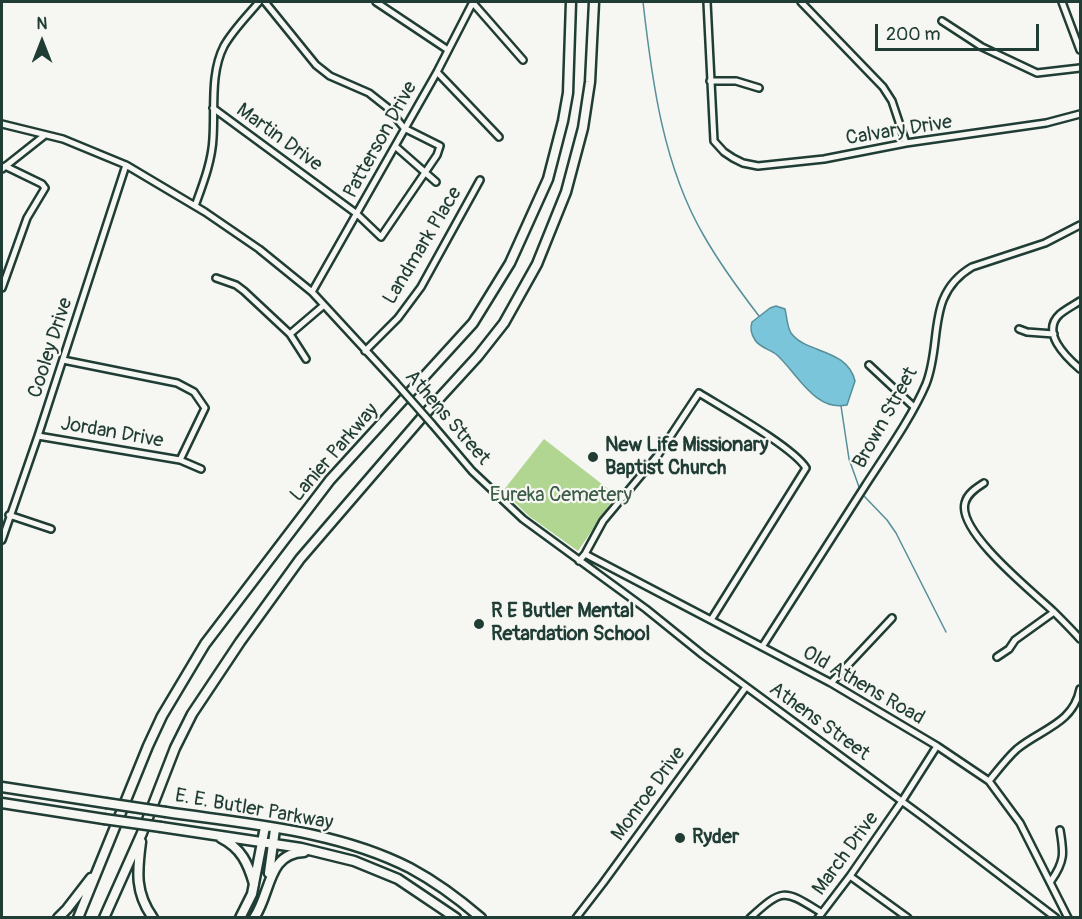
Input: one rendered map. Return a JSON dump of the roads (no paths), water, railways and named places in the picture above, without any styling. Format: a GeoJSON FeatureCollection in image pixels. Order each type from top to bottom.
{"type":"FeatureCollection","features":[{"type":"Feature","properties":{"kind":"highway","name":"Lanier Parkway"},"geometry":{"type":"LineString","coordinates":[[78,918],[162,716],[205,644],[330,480],[473,323],[510,262],[548,179],[563,121],[568,93],[571,2]]}},
{"type":"Feature","properties":{"kind":"highway"},"geometry":{"type":"LineString","coordinates":[[104,918],[142,833],[175,748],[192,714],[300,559],[478,356],[504,323],[537,264],[567,192],[583,128],[590,82],[594,2]]}},
{"type":"Feature","properties":{"kind":"highway","name":"E. E. Butler Parkway"},"geometry":{"type":"LineString","coordinates":[[2,787],[265,827],[334,840],[409,867],[445,889],[481,918]]}},
{"type":"Feature","properties":{"kind":"highway","name":"E. E. Butler Parkway"},"geometry":{"type":"LineString","coordinates":[[2,804],[215,834],[319,852],[354,861],[391,876],[436,902],[456,918]]}},
{"type":"Feature","properties":{"kind":"highway"},"geometry":{"type":"LineString","coordinates":[[240,918],[247,907],[254,885],[265,827]]}},
{"type":"Feature","properties":{"kind":"highway"},"geometry":{"type":"LineString","coordinates":[[268,889],[275,829]]}},
{"type":"Feature","properties":{"kind":"highway"},"geometry":{"type":"LineString","coordinates":[[142,833],[139,890],[153,918]]}},
{"type":"Feature","properties":{"kind":"highway"},"geometry":{"type":"LineString","coordinates":[[215,834],[239,850],[249,868],[254,885]]}},
{"type":"Feature","properties":{"kind":"highway"},"geometry":{"type":"LineString","coordinates":[[254,918],[268,889],[274,867],[280,860],[298,852],[319,852]]}},
{"type":"Feature","properties":{"kind":"highway"},"geometry":{"type":"LineString","coordinates":[[58,918],[98,868]]}},
{"type":"Feature","properties":{"kind":"street"},"geometry":{"type":"LineString","coordinates":[[195,206],[208,169],[213,138],[213,108],[218,66],[224,46],[259,2]]}},
{"type":"Feature","properties":{"kind":"street"},"geometry":{"type":"LineString","coordinates":[[265,2],[316,65],[330,76],[369,93],[388,108],[404,128],[440,146],[426,173]]}},
{"type":"Feature","properties":{"kind":"street"},"geometry":{"type":"LineString","coordinates":[[376,2],[448,50]]}},
{"type":"Feature","properties":{"kind":"street"},"geometry":{"type":"LineString","coordinates":[[473,2],[523,60]]}},
{"type":"Feature","properties":{"kind":"street","name":"Patterson Drive"},"geometry":{"type":"LineString","coordinates":[[312,292],[437,72],[473,2]]}},
{"type":"Feature","properties":{"kind":"street"},"geometry":{"type":"LineString","coordinates":[[707,2],[710,81],[736,81],[759,88]]}},
{"type":"Feature","properties":{"kind":"street"},"geometry":{"type":"LineString","coordinates":[[801,2],[883,87],[892,101],[906,143]]}},
{"type":"Feature","properties":{"kind":"street"},"geometry":{"type":"LineString","coordinates":[[1062,2],[1080,50]]}},
{"type":"Feature","properties":{"kind":"street"},"geometry":{"type":"LineString","coordinates":[[942,21],[982,47],[1038,73],[1080,68]]}},
{"type":"Feature","properties":{"kind":"street"},"geometry":{"type":"LineString","coordinates":[[437,72],[499,137]]}},
{"type":"Feature","properties":{"kind":"street","name":"Calvary Drive"},"geometry":{"type":"LineString","coordinates":[[710,81],[714,141],[724,152],[743,164],[758,166],[824,159],[906,143],[1046,123],[1080,114]]}},
{"type":"Feature","properties":{"kind":"street","name":"Martin Drive"},"geometry":{"type":"LineString","coordinates":[[213,108],[357,214],[381,237],[426,173]]}},
{"type":"Feature","properties":{"kind":"street","name":"Athens Street"},"geometry":{"type":"LineString","coordinates":[[2,124],[63,139],[126,165],[195,206],[259,249],[312,292],[395,382],[472,471],[523,519],[1056,918]]}},
{"type":"Feature","properties":{"kind":"street"},"geometry":{"type":"LineString","coordinates":[[2,288],[27,218],[45,188],[42,184],[3,167],[45,135]]}},
{"type":"Feature","properties":{"kind":"street"},"geometry":{"type":"LineString","coordinates":[[394,146],[436,182]]}},
{"type":"Feature","properties":{"kind":"street","name":"Cooley Drive"},"geometry":{"type":"LineString","coordinates":[[2,540],[126,165]]}},
{"type":"Feature","properties":{"kind":"street","name":"Landmark Place"},"geometry":{"type":"LineString","coordinates":[[365,351],[398,318],[421,287],[480,180]]}},
{"type":"Feature","properties":{"kind":"street","name":"Brown Street"},"geometry":{"type":"LineString","coordinates":[[762,647],[914,407],[931,369],[939,311],[946,292],[954,281],[972,267],[1046,243],[1080,225]]}},
{"type":"Feature","properties":{"kind":"street"},"geometry":{"type":"LineString","coordinates":[[216,278],[236,285],[244,291],[290,333],[306,359]]}},
{"type":"Feature","properties":{"kind":"street"},"geometry":{"type":"LineString","coordinates":[[1080,301],[1060,314],[1055,321],[1054,333],[1059,348],[1080,369]]}},
{"type":"Feature","properties":{"kind":"street"},"geometry":{"type":"LineString","coordinates":[[290,333],[324,305]]}},
{"type":"Feature","properties":{"kind":"street"},"geometry":{"type":"LineString","coordinates":[[1019,329],[1027,332],[1054,333]]}},
{"type":"Feature","properties":{"kind":"street"},"geometry":{"type":"LineString","coordinates":[[63,360],[177,382],[194,392],[205,408],[180,460]]}},
{"type":"Feature","properties":{"kind":"street"},"geometry":{"type":"LineString","coordinates":[[869,365],[914,407]]}},
{"type":"Feature","properties":{"kind":"street"},"geometry":{"type":"LineString","coordinates":[[579,561],[603,521],[658,455],[699,393],[778,444],[806,468],[711,620]]}},
{"type":"Feature","properties":{"kind":"street","name":"Jordan Drive"},"geometry":{"type":"LineString","coordinates":[[38,436],[180,460],[201,469]]}},
{"type":"Feature","properties":{"kind":"street"},"geometry":{"type":"LineString","coordinates":[[984,483],[970,494],[965,503],[965,514],[974,531],[1001,564],[1080,639]]}},
{"type":"Feature","properties":{"kind":"street"},"geometry":{"type":"LineString","coordinates":[[9,515],[51,529]]}},
{"type":"Feature","properties":{"kind":"street","name":"Old Athens Road"},"geometry":{"type":"LineString","coordinates":[[585,554],[831,682],[937,746],[989,781],[1020,823],[1068,918]]}},
{"type":"Feature","properties":{"kind":"street"},"geometry":{"type":"LineString","coordinates":[[997,657],[1009,649],[1014,640],[1054,612]]}},
{"type":"Feature","properties":{"kind":"street"},"geometry":{"type":"LineString","coordinates":[[831,682],[892,618]]}},
{"type":"Feature","properties":{"kind":"street","name":"Monroe Drive"},"geometry":{"type":"LineString","coordinates":[[576,918],[746,687]]}},
{"type":"Feature","properties":{"kind":"street"},"geometry":{"type":"LineString","coordinates":[[989,781],[1018,748],[1067,717],[1076,704],[1080,689]]}},
{"type":"Feature","properties":{"kind":"street","name":"March Drive"},"geometry":{"type":"LineString","coordinates":[[750,918],[768,901],[785,894],[794,896],[820,915],[902,801],[937,746]]}},
{"type":"Feature","properties":{"kind":"street"},"geometry":{"type":"LineString","coordinates":[[1051,881],[1063,859],[1060,830]]}},
{"type":"Feature","properties":{"kind":"street"},"geometry":{"type":"LineString","coordinates":[[850,876],[908,918]]}},
{"type":"Feature","properties":{"kind":"water"},"geometry":{"type":"Polygon","coordinates":[[[776,306],[785,309],[790,331],[798,340],[835,357],[851,370],[855,381],[847,405],[836,406],[816,397],[777,355],[755,340],[751,331],[752,322],[776,306]]]}},
{"type":"Feature","properties":{"kind":"waterway"},"geometry":{"type":"LineString","coordinates":[[643,2],[655,92],[678,181],[704,236],[730,277],[759,316]]}},
{"type":"Feature","properties":{"kind":"waterway"},"geometry":{"type":"LineString","coordinates":[[841,406],[849,459],[859,487]]}},
{"type":"Feature","properties":{"kind":"waterway"},"geometry":{"type":"LineString","coordinates":[[864,496],[896,533],[946,632]]}},
{"type":"Feature","properties":{"kind":"place","name":"New Life Missionary Baptist Church"},"geometry":{"type":"Point","coordinates":[593,457]}},
{"type":"Feature","properties":{"kind":"place","name":"R E Butler Mental Retardation School"},"geometry":{"type":"Point","coordinates":[479,624]}},
{"type":"Feature","properties":{"kind":"place","name":"Ryder"},"geometry":{"type":"Point","coordinates":[680,838]}},
{"type":"Feature","properties":{"kind":"park label","name":"Eureka Cemetery"},"geometry":{"type":"Point","coordinates":[561,496]}}]}
